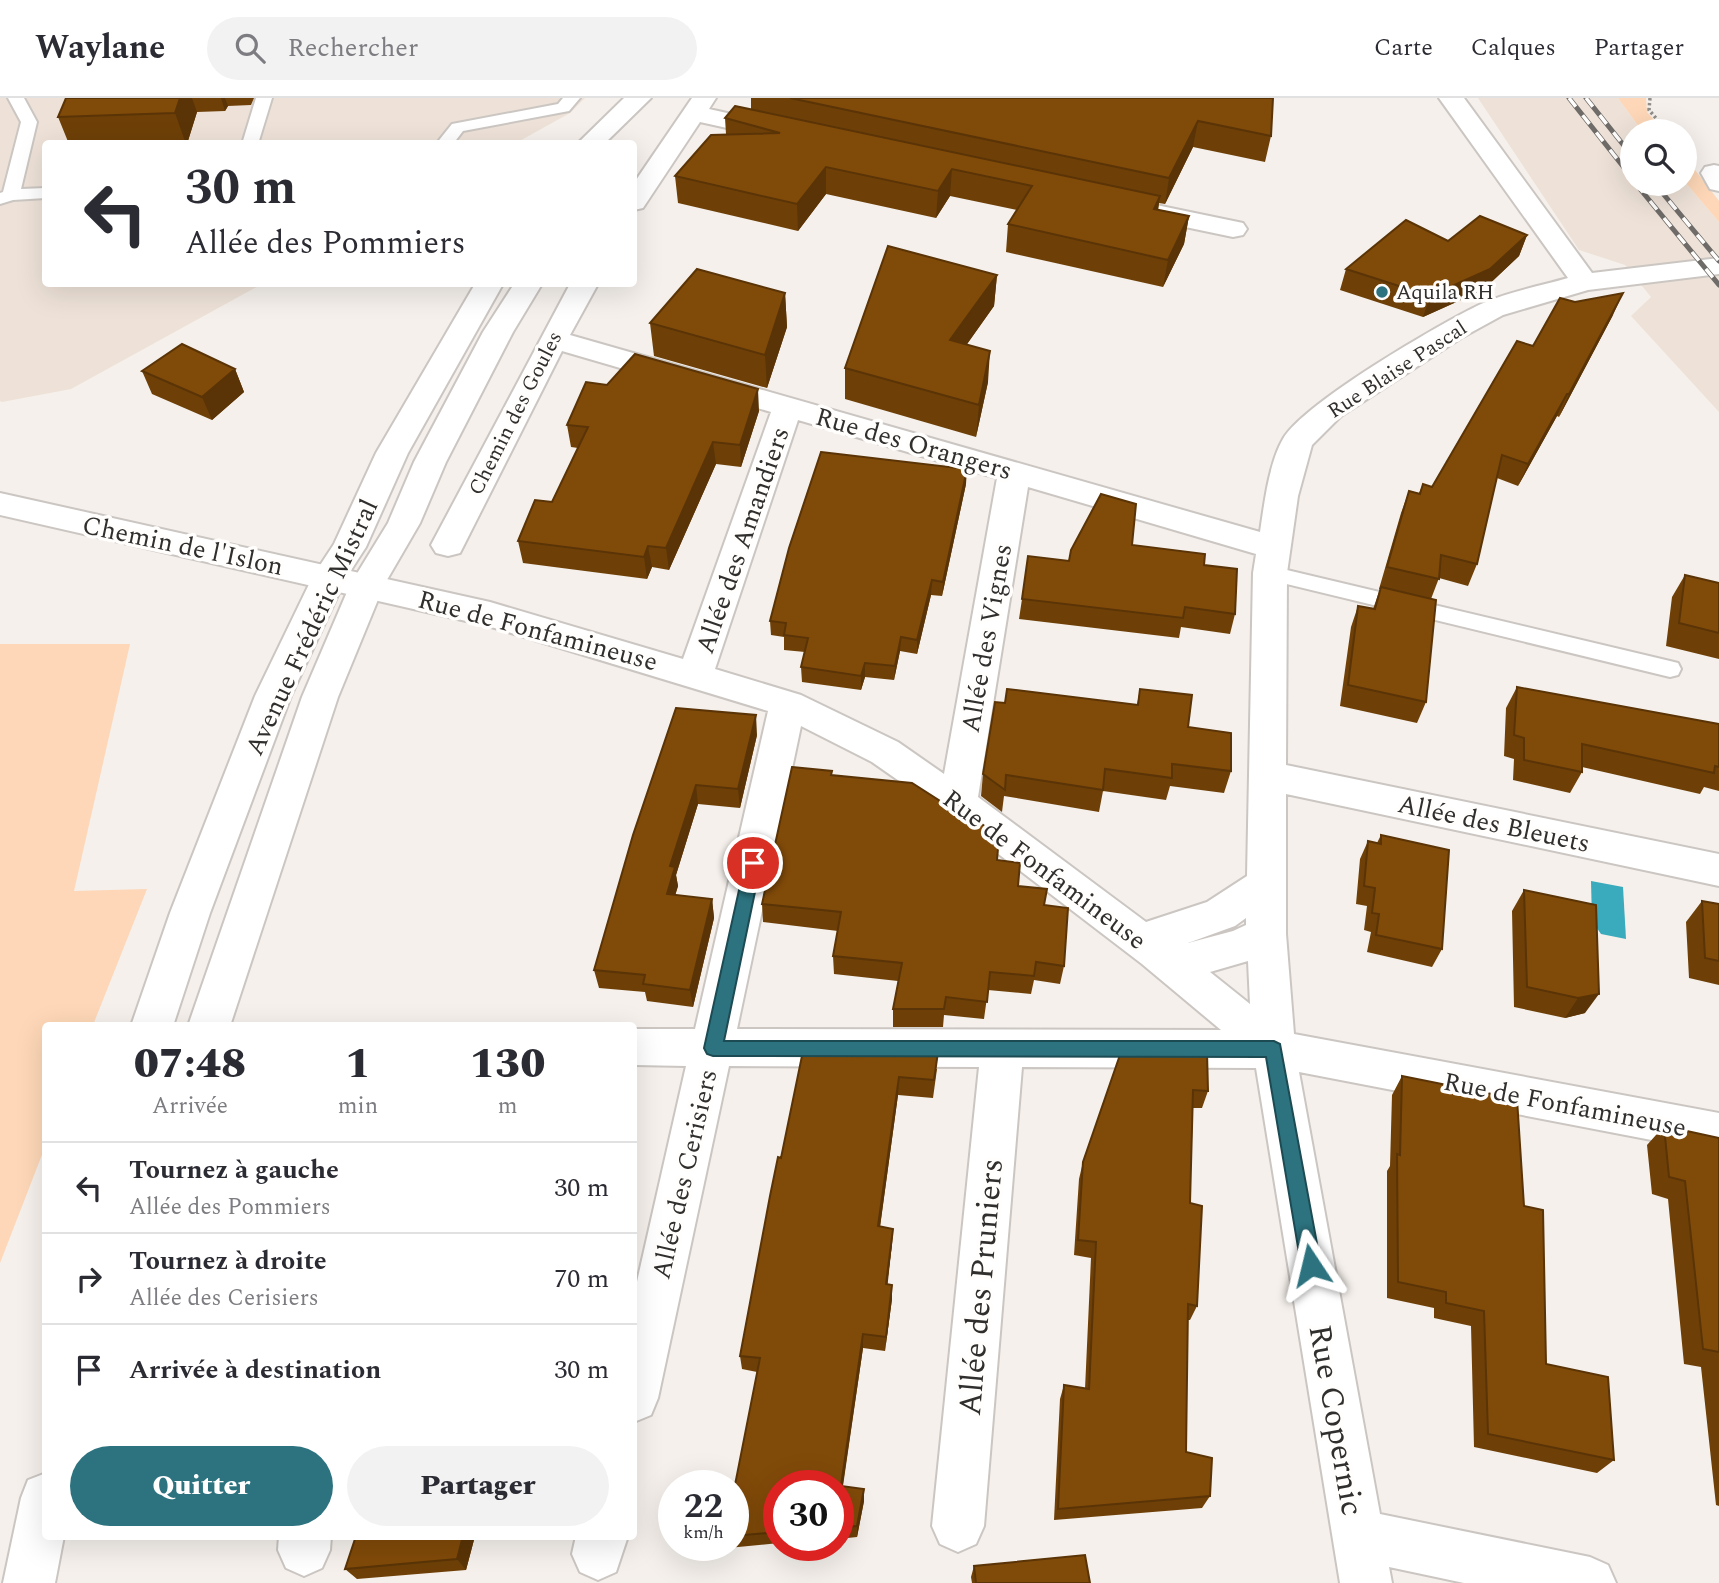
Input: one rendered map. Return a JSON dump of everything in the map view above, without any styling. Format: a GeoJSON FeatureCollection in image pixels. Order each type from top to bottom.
{"type":"FeatureCollection","features":[{"type":"Feature","properties":{"kind":"street"},"geometry":{"type":"LineString","coordinates":[[593,140],[639,98]]}},
{"type":"Feature","properties":{"kind":"street"},"geometry":{"type":"LineString","coordinates":[[620,140],[645,98]]}},
{"type":"Feature","properties":{"kind":"street"},"geometry":{"type":"LineString","coordinates":[[1451,98],[1585,282]]}},
{"type":"Feature","properties":{"kind":"street"},"geometry":{"type":"LineString","coordinates":[[637,198],[699,106],[802,136]]}},
{"type":"Feature","properties":{"kind":"street"},"geometry":{"type":"LineString","coordinates":[[1112,203],[1233,229]]}},
{"type":"Feature","properties":{"kind":"street","name":"Rue Blaise Pascal"},"geometry":{"type":"LineString","coordinates":[[1274,1049],[1266,934],[1273,561],[1282,496],[1297,442],[1330,408],[1451,332],[1493,309],[1585,282],[1719,266]]}},
{"type":"Feature","properties":{"kind":"street","name":"Avenue Frédéric Mistral"},"geometry":{"type":"LineString","coordinates":[[153,1022],[190,913],[273,696],[330,576],[349,547],[392,453],[487,287]]}},
{"type":"Feature","properties":{"kind":"street","name":"Avenue Frédéric Mistral"},"geometry":{"type":"LineString","coordinates":[[210,1022],[320,697],[367,585],[404,523],[430,462],[498,332],[526,287]]}},
{"type":"Feature","properties":{"kind":"street","name":"Chemin des Goules"},"geometry":{"type":"LineString","coordinates":[[448,544],[553,338],[582,287]]}},
{"type":"Feature","properties":{"kind":"street","name":"Rue des Orangers"},"geometry":{"type":"LineString","coordinates":[[553,338],[1014,472],[1273,561]]}},
{"type":"Feature","properties":{"kind":"street","name":"Allée des Amandiers"},"geometry":{"type":"LineString","coordinates":[[695,675],[788,406]]}},
{"type":"Feature","properties":{"kind":"street","name":"Allée des Vignes"},"geometry":{"type":"LineString","coordinates":[[958,803],[1014,472]]}},
{"type":"Feature","properties":{"kind":"street","name":"Chemin de l'Islon"},"geometry":{"type":"LineString","coordinates":[[0,504],[367,585]]}},
{"type":"Feature","properties":{"kind":"street","name":"Rue de Fonfamineuse"},"geometry":{"type":"LineString","coordinates":[[367,585],[491,614],[788,704],[885,752],[958,803],[1140,940],[1274,1049],[1719,1133]]}},
{"type":"Feature","properties":{"kind":"street","name":"Allée des Cerisiers"},"geometry":{"type":"LineString","coordinates":[[637,1385],[788,704]]}},
{"type":"Feature","properties":{"kind":"street","name":"Allée des Bleuets"},"geometry":{"type":"LineString","coordinates":[[1268,776],[1719,870]]}},
{"type":"Feature","properties":{"kind":"street"},"geometry":{"type":"LineString","coordinates":[[1140,940],[1169,933],[1221,914],[1267,883]]}},
{"type":"Feature","properties":{"kind":"street"},"geometry":{"type":"LineString","coordinates":[[1170,965],[1242,946],[1266,934]]}},
{"type":"Feature","properties":{"kind":"street"},"geometry":{"type":"LineString","coordinates":[[637,1048],[1274,1049]]}},
{"type":"Feature","properties":{"kind":"street","name":"Allée des Pruniers"},"geometry":{"type":"LineString","coordinates":[[958,1526],[1002,1049]]}},
{"type":"Feature","properties":{"kind":"street","name":"Rue Copernic"},"geometry":{"type":"LineString","coordinates":[[1274,1049],[1362,1559]]}},
{"type":"Feature","properties":{"kind":"street"},"geometry":{"type":"LineString","coordinates":[[29,1583],[42,1518]]}},
{"type":"Feature","properties":{"kind":"street"},"geometry":{"type":"LineString","coordinates":[[1362,1559],[1590,1583]]}},
{"type":"Feature","properties":{"kind":"lane"},"geometry":{"type":"LineString","coordinates":[[16,98],[29,122],[6,197],[42,193]]}},
{"type":"Feature","properties":{"kind":"lane"},"geometry":{"type":"LineString","coordinates":[[251,140],[264,98]]}},
{"type":"Feature","properties":{"kind":"lane"},"geometry":{"type":"LineString","coordinates":[[447,140],[458,127],[563,108],[572,98]]}},
{"type":"Feature","properties":{"kind":"lane"},"geometry":{"type":"LineString","coordinates":[[1273,561],[1670,669]]}},
{"type":"Feature","properties":{"kind":"path"},"geometry":{"type":"LineString","coordinates":[[1650,98],[1650,110],[1657,119]]}},
{"type":"Feature","properties":{"kind":"shaded area"},"geometry":{"type":"Polygon","coordinates":[[[0,98],[585,98],[570,113],[521,140],[42,140],[42,287],[257,287],[71,389],[0,401],[0,98]]]}},
{"type":"Feature","properties":{"kind":"shaded area"},"geometry":{"type":"Polygon","coordinates":[[[1478,98],[1618,98],[1633,119],[1620,119],[1620,196],[1697,196],[1719,222],[1719,412],[1631,316],[1651,297],[1625,265],[1579,250],[1478,98]]]}},
{"type":"Feature","properties":{"kind":"shaded area"},"geometry":{"type":"Polygon","coordinates":[[[1618,98],[1646,98],[1647,112],[1653,119],[1633,119],[1618,98]]]}},
{"type":"Feature","properties":{"kind":"shaded area"},"geometry":{"type":"Polygon","coordinates":[[[1697,173],[1719,201],[1719,222],[1697,196],[1697,173]]]}},
{"type":"Feature","properties":{"kind":"shaded area"},"geometry":{"type":"Polygon","coordinates":[[[0,644],[130,644],[74,891],[147,889],[94,1022],[42,1022],[42,1155],[0,1263],[0,644]]]}},
{"type":"Feature","properties":{"kind":"water"},"geometry":{"type":"Polygon","coordinates":[[[1591,881],[1623,887],[1626,939],[1601,934],[1592,921],[1591,881]]]}},
{"type":"Feature","properties":{"kind":"building"},"geometry":{"type":"Polygon","coordinates":[[[66,98],[180,98],[175,113],[58,117],[66,98]]]}},
{"type":"Feature","properties":{"kind":"building"},"geometry":{"type":"Polygon","coordinates":[[[790,98],[1273,98],[1271,136],[1198,121],[1169,178],[790,98]]]}},
{"type":"Feature","properties":{"kind":"building"},"geometry":{"type":"Polygon","coordinates":[[[735,106],[1160,196],[1154,209],[1189,216],[1168,260],[1008,224],[1032,186],[952,169],[938,191],[826,167],[797,204],[675,176],[711,135],[780,133],[725,118],[735,106]]]}},
{"type":"Feature","properties":{"kind":"building"},"geometry":{"type":"Polygon","coordinates":[[[1480,216],[1527,235],[1490,269],[1430,296],[1346,269],[1406,220],[1448,241],[1480,216]]]}},
{"type":"Feature","properties":{"kind":"building"},"geometry":{"type":"Polygon","coordinates":[[[888,246],[997,275],[950,340],[990,351],[979,405],[845,368],[888,246]]]}},
{"type":"Feature","properties":{"kind":"building"},"geometry":{"type":"Polygon","coordinates":[[[697,269],[785,293],[765,355],[650,323],[697,269]]]}},
{"type":"Feature","properties":{"kind":"building"},"geometry":{"type":"Polygon","coordinates":[[[1623,293],[1528,464],[1502,455],[1477,564],[1441,555],[1439,579],[1387,567],[1409,491],[1420,494],[1423,484],[1432,487],[1517,341],[1533,346],[1560,298],[1575,302],[1623,293]]]}},
{"type":"Feature","properties":{"kind":"building"},"geometry":{"type":"Polygon","coordinates":[[[182,344],[235,369],[202,397],[142,371],[182,344]]]}},
{"type":"Feature","properties":{"kind":"building"},"geometry":{"type":"Polygon","coordinates":[[[635,354],[758,389],[740,445],[713,442],[666,548],[648,546],[644,557],[518,541],[535,500],[552,502],[588,427],[567,425],[586,382],[607,385],[635,354]]]}},
{"type":"Feature","properties":{"kind":"building"},"geometry":{"type":"Polygon","coordinates":[[[821,452],[967,469],[943,582],[932,580],[917,640],[901,637],[895,666],[865,663],[861,676],[801,667],[808,638],[784,635],[786,623],[770,621],[789,548],[821,452]]]}},
{"type":"Feature","properties":{"kind":"building"},"geometry":{"type":"Polygon","coordinates":[[[1101,494],[1136,504],[1132,545],[1205,554],[1204,565],[1237,569],[1235,614],[1185,607],[1183,618],[1022,599],[1028,556],[1069,561],[1071,550],[1101,494]]]}},
{"type":"Feature","properties":{"kind":"building"},"geometry":{"type":"Polygon","coordinates":[[[1685,575],[1719,583],[1719,633],[1679,623],[1685,575]]]}},
{"type":"Feature","properties":{"kind":"building"},"geometry":{"type":"Polygon","coordinates":[[[1381,587],[1436,600],[1426,702],[1348,685],[1358,606],[1375,609],[1381,587]]]}},
{"type":"Feature","properties":{"kind":"building"},"geometry":{"type":"Polygon","coordinates":[[[1517,687],[1719,724],[1719,767],[1715,766],[1714,773],[1582,744],[1582,772],[1524,760],[1524,738],[1514,735],[1517,687]]]}},
{"type":"Feature","properties":{"kind":"building"},"geometry":{"type":"Polygon","coordinates":[[[1007,689],[1138,705],[1140,689],[1192,695],[1188,727],[1231,733],[1231,771],[1172,764],[1172,778],[1105,769],[1103,790],[1006,775],[1005,790],[983,774],[995,702],[1005,703],[1007,689]]]}},
{"type":"Feature","properties":{"kind":"building"},"geometry":{"type":"Polygon","coordinates":[[[676,708],[756,715],[738,789],[696,785],[670,866],[675,867],[667,894],[712,899],[690,990],[643,984],[645,975],[594,970],[633,835],[676,708]]]}},
{"type":"Feature","properties":{"kind":"building"},"geometry":{"type":"Polygon","coordinates":[[[792,767],[832,771],[831,775],[912,783],[945,804],[950,800],[999,837],[997,860],[1020,863],[1018,886],[1047,889],[1044,905],[1068,908],[1064,966],[1036,962],[1034,976],[990,972],[987,1002],[946,997],[944,1009],[893,1009],[902,963],[833,956],[841,912],[762,904],[792,767]]]}},
{"type":"Feature","properties":{"kind":"building"},"geometry":{"type":"Polygon","coordinates":[[[1381,835],[1449,850],[1442,949],[1376,935],[1379,914],[1372,913],[1375,888],[1364,886],[1368,841],[1381,844],[1381,835]]]}},
{"type":"Feature","properties":{"kind":"building"},"geometry":{"type":"Polygon","coordinates":[[[1524,890],[1596,905],[1599,994],[1578,998],[1527,987],[1524,890]]]}},
{"type":"Feature","properties":{"kind":"building"},"geometry":{"type":"Polygon","coordinates":[[[1702,901],[1719,904],[1719,961],[1705,958],[1702,901]]]}},
{"type":"Feature","properties":{"kind":"building"},"geometry":{"type":"Polygon","coordinates":[[[803,1051],[938,1052],[934,1080],[899,1077],[878,1226],[893,1229],[886,1284],[892,1285],[886,1337],[863,1334],[843,1470],[763,1470],[763,1533],[749,1535],[749,1470],[738,1470],[760,1358],[740,1356],[778,1157],[781,1158],[803,1051]]]}},
{"type":"Feature","properties":{"kind":"building"},"geometry":{"type":"Polygon","coordinates":[[[1121,1052],[1207,1052],[1208,1091],[1193,1090],[1190,1203],[1202,1206],[1197,1306],[1188,1304],[1186,1452],[1212,1458],[1210,1496],[1058,1509],[1064,1385],[1089,1389],[1096,1242],[1078,1240],[1083,1162],[1121,1052]]]}},
{"type":"Feature","properties":{"kind":"building"},"geometry":{"type":"Polygon","coordinates":[[[1402,1076],[1517,1099],[1524,1206],[1543,1210],[1546,1364],[1608,1377],[1614,1460],[1488,1434],[1484,1311],[1446,1303],[1446,1292],[1398,1282],[1397,1154],[1400,1155],[1402,1076]]]}},
{"type":"Feature","properties":{"kind":"building"},"geometry":{"type":"Polygon","coordinates":[[[1664,1126],[1719,1138],[1719,1352],[1703,1349],[1685,1181],[1669,1177],[1664,1126]]]}},
{"type":"Feature","properties":{"kind":"building"},"geometry":{"type":"Polygon","coordinates":[[[854,1488],[864,1489],[857,1526],[854,1526],[854,1488]]]}},
{"type":"Feature","properties":{"kind":"building"},"geometry":{"type":"Polygon","coordinates":[[[355,1540],[462,1540],[457,1559],[345,1569],[355,1540]]]}},
{"type":"Feature","properties":{"kind":"building"},"geometry":{"type":"Polygon","coordinates":[[[1085,1555],[1090,1583],[976,1583],[974,1566],[1085,1555]]]}},
{"type":"Feature","properties":{"kind":"railway"},"geometry":{"type":"LineString","coordinates":[[1569,98],[1620,163]]}},
{"type":"Feature","properties":{"kind":"railway"},"geometry":{"type":"LineString","coordinates":[[1586,98],[1620,141]]}},
{"type":"Feature","properties":{"kind":"railway"},"geometry":{"type":"LineString","coordinates":[[1646,196],[1719,285]]}},
{"type":"Feature","properties":{"kind":"railway"},"geometry":{"type":"LineString","coordinates":[[1665,196],[1719,261]]}},
{"type":"Feature","properties":{"kind":"place","name":"Aquila RH"},"geometry":{"type":"Point","coordinates":[1382,292]}},
{"type":"Feature","properties":{"kind":"route"},"geometry":{"type":"LineString","coordinates":[[753,863],[713,1048],[1274,1049],[1311,1265]]}}]}
